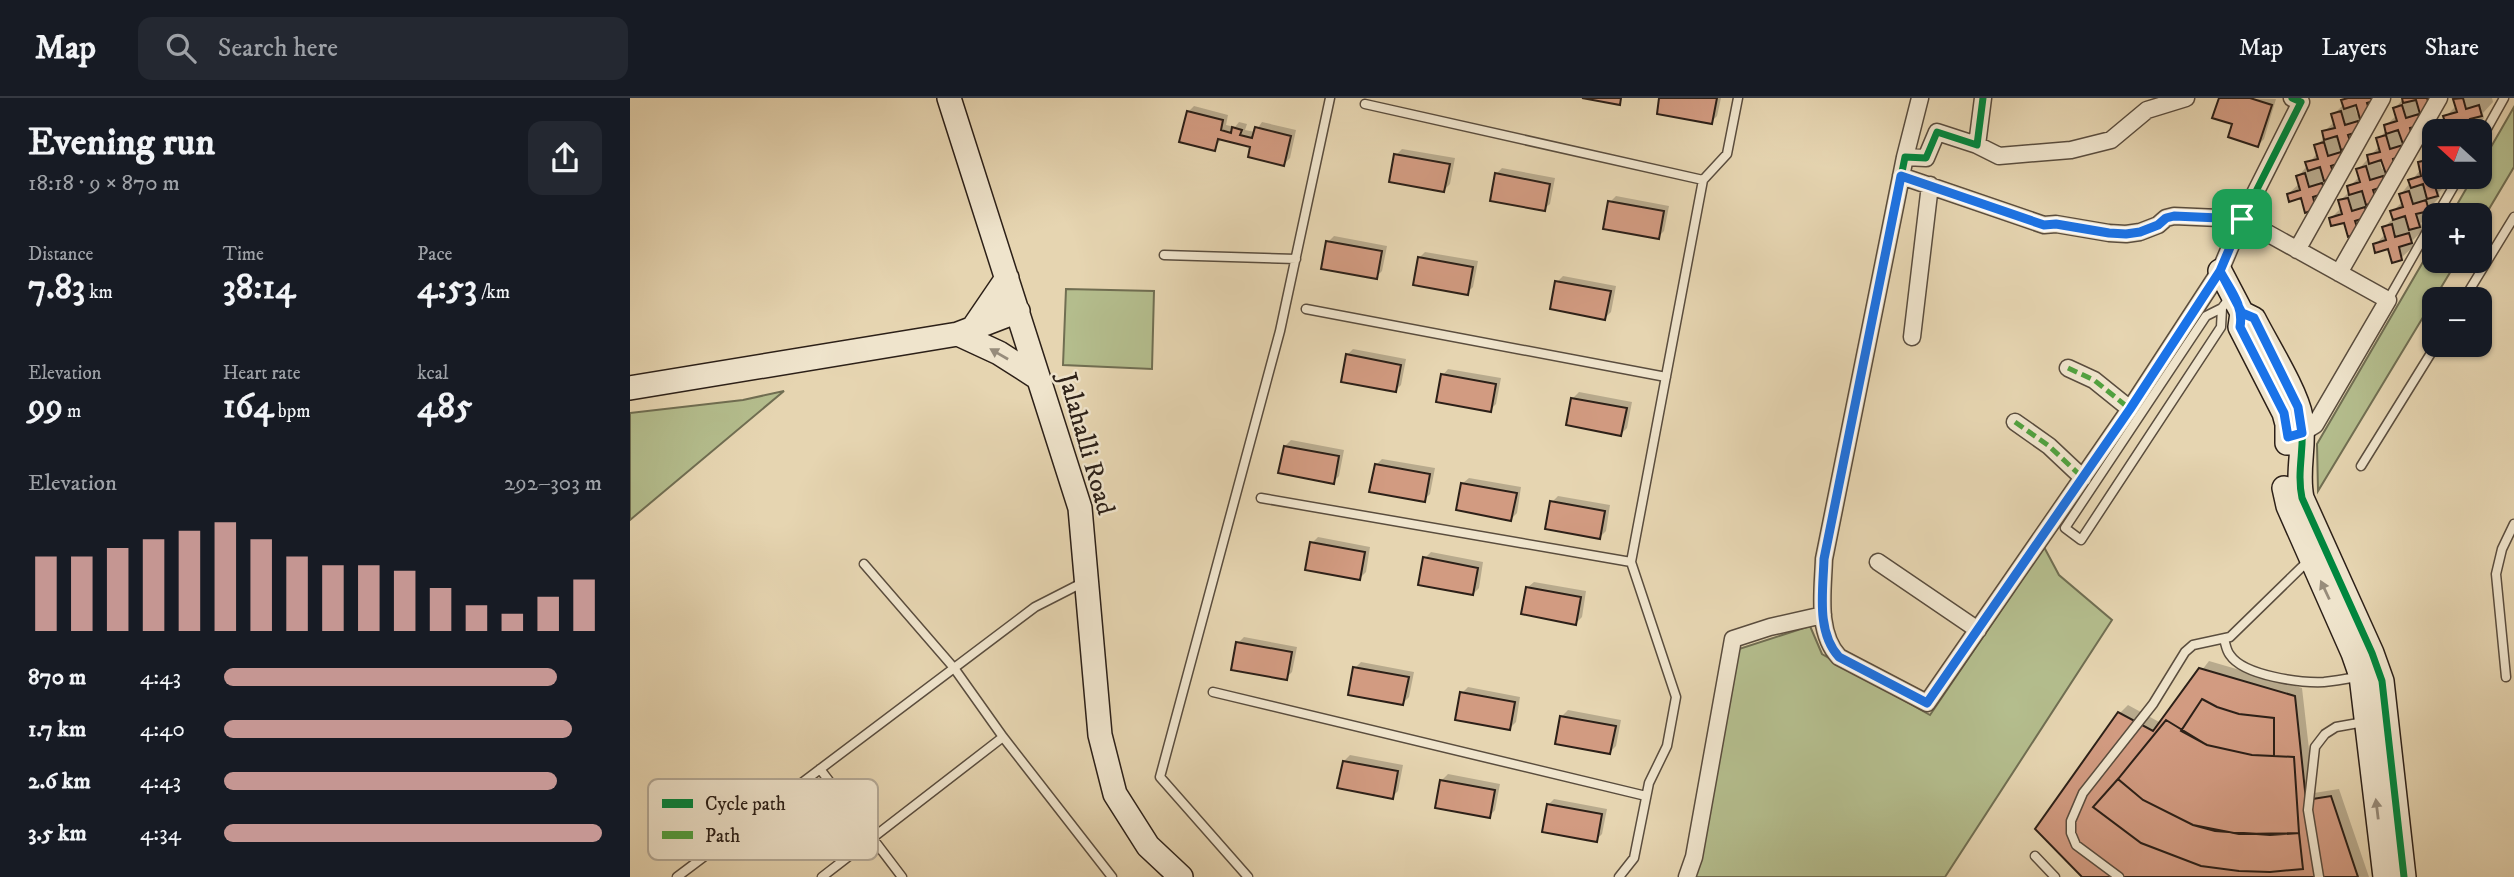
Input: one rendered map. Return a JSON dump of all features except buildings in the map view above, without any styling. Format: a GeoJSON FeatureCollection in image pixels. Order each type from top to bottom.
{"type":"FeatureCollection","features":[{"type":"Feature","properties":{"kind":"street","name":"Jalahalli Road"},"geometry":{"type":"LineString","coordinates":[[949,98],[1080,508],[1100,735],[1115,794],[1148,846],[1181,877]]}},
{"type":"Feature","properties":{"kind":"street"},"geometry":{"type":"LineString","coordinates":[[1920,98],[1901,176],[1824,559],[1822,615],[1830,647],[1839,657],[1927,703],[2130,409],[2220,271],[2242,219],[2301,103],[2292,98]]}},
{"type":"Feature","properties":{"kind":"street"},"geometry":{"type":"LineString","coordinates":[[1978,145],[1983,98]]}},
{"type":"Feature","properties":{"kind":"street"},"geometry":{"type":"LineString","coordinates":[[1905,157],[1926,158],[1937,132],[1978,145],[1999,156],[2071,150],[2111,140],[2147,110],[2186,98]]}},
{"type":"Feature","properties":{"kind":"street"},"geometry":{"type":"LineString","coordinates":[[2297,250],[2382,98]]}},
{"type":"Feature","properties":{"kind":"street"},"geometry":{"type":"LineString","coordinates":[[2339,273],[2439,98]]}},
{"type":"Feature","properties":{"kind":"street"},"geometry":{"type":"LineString","coordinates":[[1901,176],[2044,225],[2056,224],[2109,233],[2140,232],[2174,216],[2242,219],[2388,300],[2315,425],[2295,435],[2283,478],[2284,492],[2361,676],[2385,877]]}},
{"type":"Feature","properties":{"kind":"street"},"geometry":{"type":"LineString","coordinates":[[1912,337],[1930,186]]}},
{"type":"Feature","properties":{"kind":"street"},"geometry":{"type":"LineString","coordinates":[[2220,271],[2240,327],[2295,435],[2298,482],[2302,498],[2382,681],[2404,877]]}},
{"type":"Feature","properties":{"kind":"street"},"geometry":{"type":"LineString","coordinates":[[967,330],[1007,278]]}},
{"type":"Feature","properties":{"kind":"street"},"geometry":{"type":"LineString","coordinates":[[630,388],[967,330],[1018,311]]}},
{"type":"Feature","properties":{"kind":"street"},"geometry":{"type":"LineString","coordinates":[[967,330],[1038,378]]}},
{"type":"Feature","properties":{"kind":"street"},"geometry":{"type":"LineString","coordinates":[[2068,368],[2094,380],[2130,409]]}},
{"type":"Feature","properties":{"kind":"street"},"geometry":{"type":"LineString","coordinates":[[2015,422],[2049,446],[2083,478]]}},
{"type":"Feature","properties":{"kind":"street"},"geometry":{"type":"LineString","coordinates":[[1878,562],[1978,630]]}},
{"type":"Feature","properties":{"kind":"street"},"geometry":{"type":"LineString","coordinates":[[1687,877],[1694,857],[1733,639],[1822,615]]}},
{"type":"Feature","properties":{"kind":"lane"},"geometry":{"type":"LineString","coordinates":[[1248,877],[1160,777],[1280,331],[1330,98]]}},
{"type":"Feature","properties":{"kind":"lane"},"geometry":{"type":"LineString","coordinates":[[1619,877],[1634,858],[1649,783],[1667,746],[1676,697],[1631,562],[1703,180],[1727,154],[1738,98]]}},
{"type":"Feature","properties":{"kind":"lane"},"geometry":{"type":"LineString","coordinates":[[2492,120],[2504,98]]}},
{"type":"Feature","properties":{"kind":"lane"},"geometry":{"type":"LineString","coordinates":[[1365,104],[1703,180]]}},
{"type":"Feature","properties":{"kind":"lane"},"geometry":{"type":"LineString","coordinates":[[2471,287],[2514,218]]}},
{"type":"Feature","properties":{"kind":"lane"},"geometry":{"type":"LineString","coordinates":[[2388,300],[2422,240]]}},
{"type":"Feature","properties":{"kind":"lane"},"geometry":{"type":"LineString","coordinates":[[1164,255],[1296,259]]}},
{"type":"Feature","properties":{"kind":"lane"},"geometry":{"type":"LineString","coordinates":[[2232,305],[2221,327],[2081,540],[2064,528],[2206,316],[2232,305]]}},
{"type":"Feature","properties":{"kind":"lane"},"geometry":{"type":"LineString","coordinates":[[1306,309],[1666,377]]}},
{"type":"Feature","properties":{"kind":"lane"},"geometry":{"type":"LineString","coordinates":[[2361,466],[2429,357]]}},
{"type":"Feature","properties":{"kind":"lane"},"geometry":{"type":"LineString","coordinates":[[1261,498],[1631,562]]}},
{"type":"Feature","properties":{"kind":"lane"},"geometry":{"type":"LineString","coordinates":[[2506,677],[2496,574],[2502,549],[2514,524]]}},
{"type":"Feature","properties":{"kind":"lane"},"geometry":{"type":"LineString","coordinates":[[2119,877],[2076,845],[2071,833],[2071,821],[2083,793],[2153,704],[2185,652],[2193,645],[2224,639],[2237,631],[2311,559]]}},
{"type":"Feature","properties":{"kind":"lane"},"geometry":{"type":"LineString","coordinates":[[864,564],[954,668],[1003,737],[1112,877]]}},
{"type":"Feature","properties":{"kind":"lane"},"geometry":{"type":"LineString","coordinates":[[807,779],[1035,607],[1086,580]]}},
{"type":"Feature","properties":{"kind":"lane"},"geometry":{"type":"LineString","coordinates":[[2224,639],[2227,650],[2236,662],[2267,675],[2324,682],[2361,676]]}},
{"type":"Feature","properties":{"kind":"lane"},"geometry":{"type":"LineString","coordinates":[[1213,692],[1646,796]]}},
{"type":"Feature","properties":{"kind":"lane"},"geometry":{"type":"LineString","coordinates":[[2319,877],[2308,810],[2315,747],[2325,734],[2336,727],[2367,722]]}},
{"type":"Feature","properties":{"kind":"lane"},"geometry":{"type":"LineString","coordinates":[[878,832],[1003,737]]}},
{"type":"Feature","properties":{"kind":"lane"},"geometry":{"type":"LineString","coordinates":[[820,769],[828,779]]}},
{"type":"Feature","properties":{"kind":"lane"},"geometry":{"type":"LineString","coordinates":[[878,845],[902,877]]}},
{"type":"Feature","properties":{"kind":"lane"},"geometry":{"type":"LineString","coordinates":[[2035,856],[2054,877]]}},
{"type":"Feature","properties":{"kind":"lane"},"geometry":{"type":"LineString","coordinates":[[677,877],[700,860]]}},
{"type":"Feature","properties":{"kind":"lane"},"geometry":{"type":"LineString","coordinates":[[822,877],[843,860]]}},
{"type":"Feature","properties":{"kind":"green space"},"geometry":{"type":"Polygon","coordinates":[[[2514,107],[2514,167],[2492,204],[2458,203],[2466,189],[2492,189],[2492,145],[2514,107]]]}},
{"type":"Feature","properties":{"kind":"green space"},"geometry":{"type":"Polygon","coordinates":[[[2422,264],[2422,273],[2450,273],[2441,287],[2422,287],[2422,319],[2318,491],[2317,444],[2422,264]]]}},
{"type":"Feature","properties":{"kind":"green space"},"geometry":{"type":"Polygon","coordinates":[[[1066,289],[1154,291],[1152,369],[1063,365],[1066,289]]]}},
{"type":"Feature","properties":{"kind":"green space"},"geometry":{"type":"Polygon","coordinates":[[[784,391],[630,520],[630,413],[743,400],[784,391]]]}},
{"type":"Feature","properties":{"kind":"green space"},"geometry":{"type":"Polygon","coordinates":[[[2044,547],[2059,575],[2112,620],[1945,877],[1694,877],[1739,649],[1810,626],[1822,654],[1930,715],[2044,547]]]}},
{"type":"Feature","properties":{"kind":"marked path"},"geometry":{"type":"LineString","coordinates":[[2068,368],[2094,380],[2130,409]]}},
{"type":"Feature","properties":{"kind":"marked path"},"geometry":{"type":"LineString","coordinates":[[2015,422],[2049,446],[2083,478]]}},
{"type":"Feature","properties":{"kind":"cycle path"},"geometry":{"type":"LineString","coordinates":[[1983,98],[1977,145],[1937,132],[1926,158],[1905,157],[1824,559],[1822,611],[1827,636],[1839,657],[1927,703],[2130,409],[2220,271],[2242,219],[2301,102],[2292,98]]}},
{"type":"Feature","properties":{"kind":"cycle path"},"geometry":{"type":"LineString","coordinates":[[2220,271],[2242,313],[2254,319],[2294,395],[2302,427],[2302,498],[2382,681],[2404,877]]}},
{"type":"Feature","properties":{"kind":"route"},"geometry":{"type":"LineString","coordinates":[[2242,219],[2174,216],[2140,232],[2126,234],[2056,224],[2044,225],[1901,176],[1824,559],[1822,615],[1830,647],[1839,657],[1927,703],[2130,409],[2220,271],[2242,313],[2254,318],[2298,407],[2302,433],[2288,437],[2284,413],[2240,327],[2242,313],[2232,294],[2220,271],[2242,219]]}}]}
